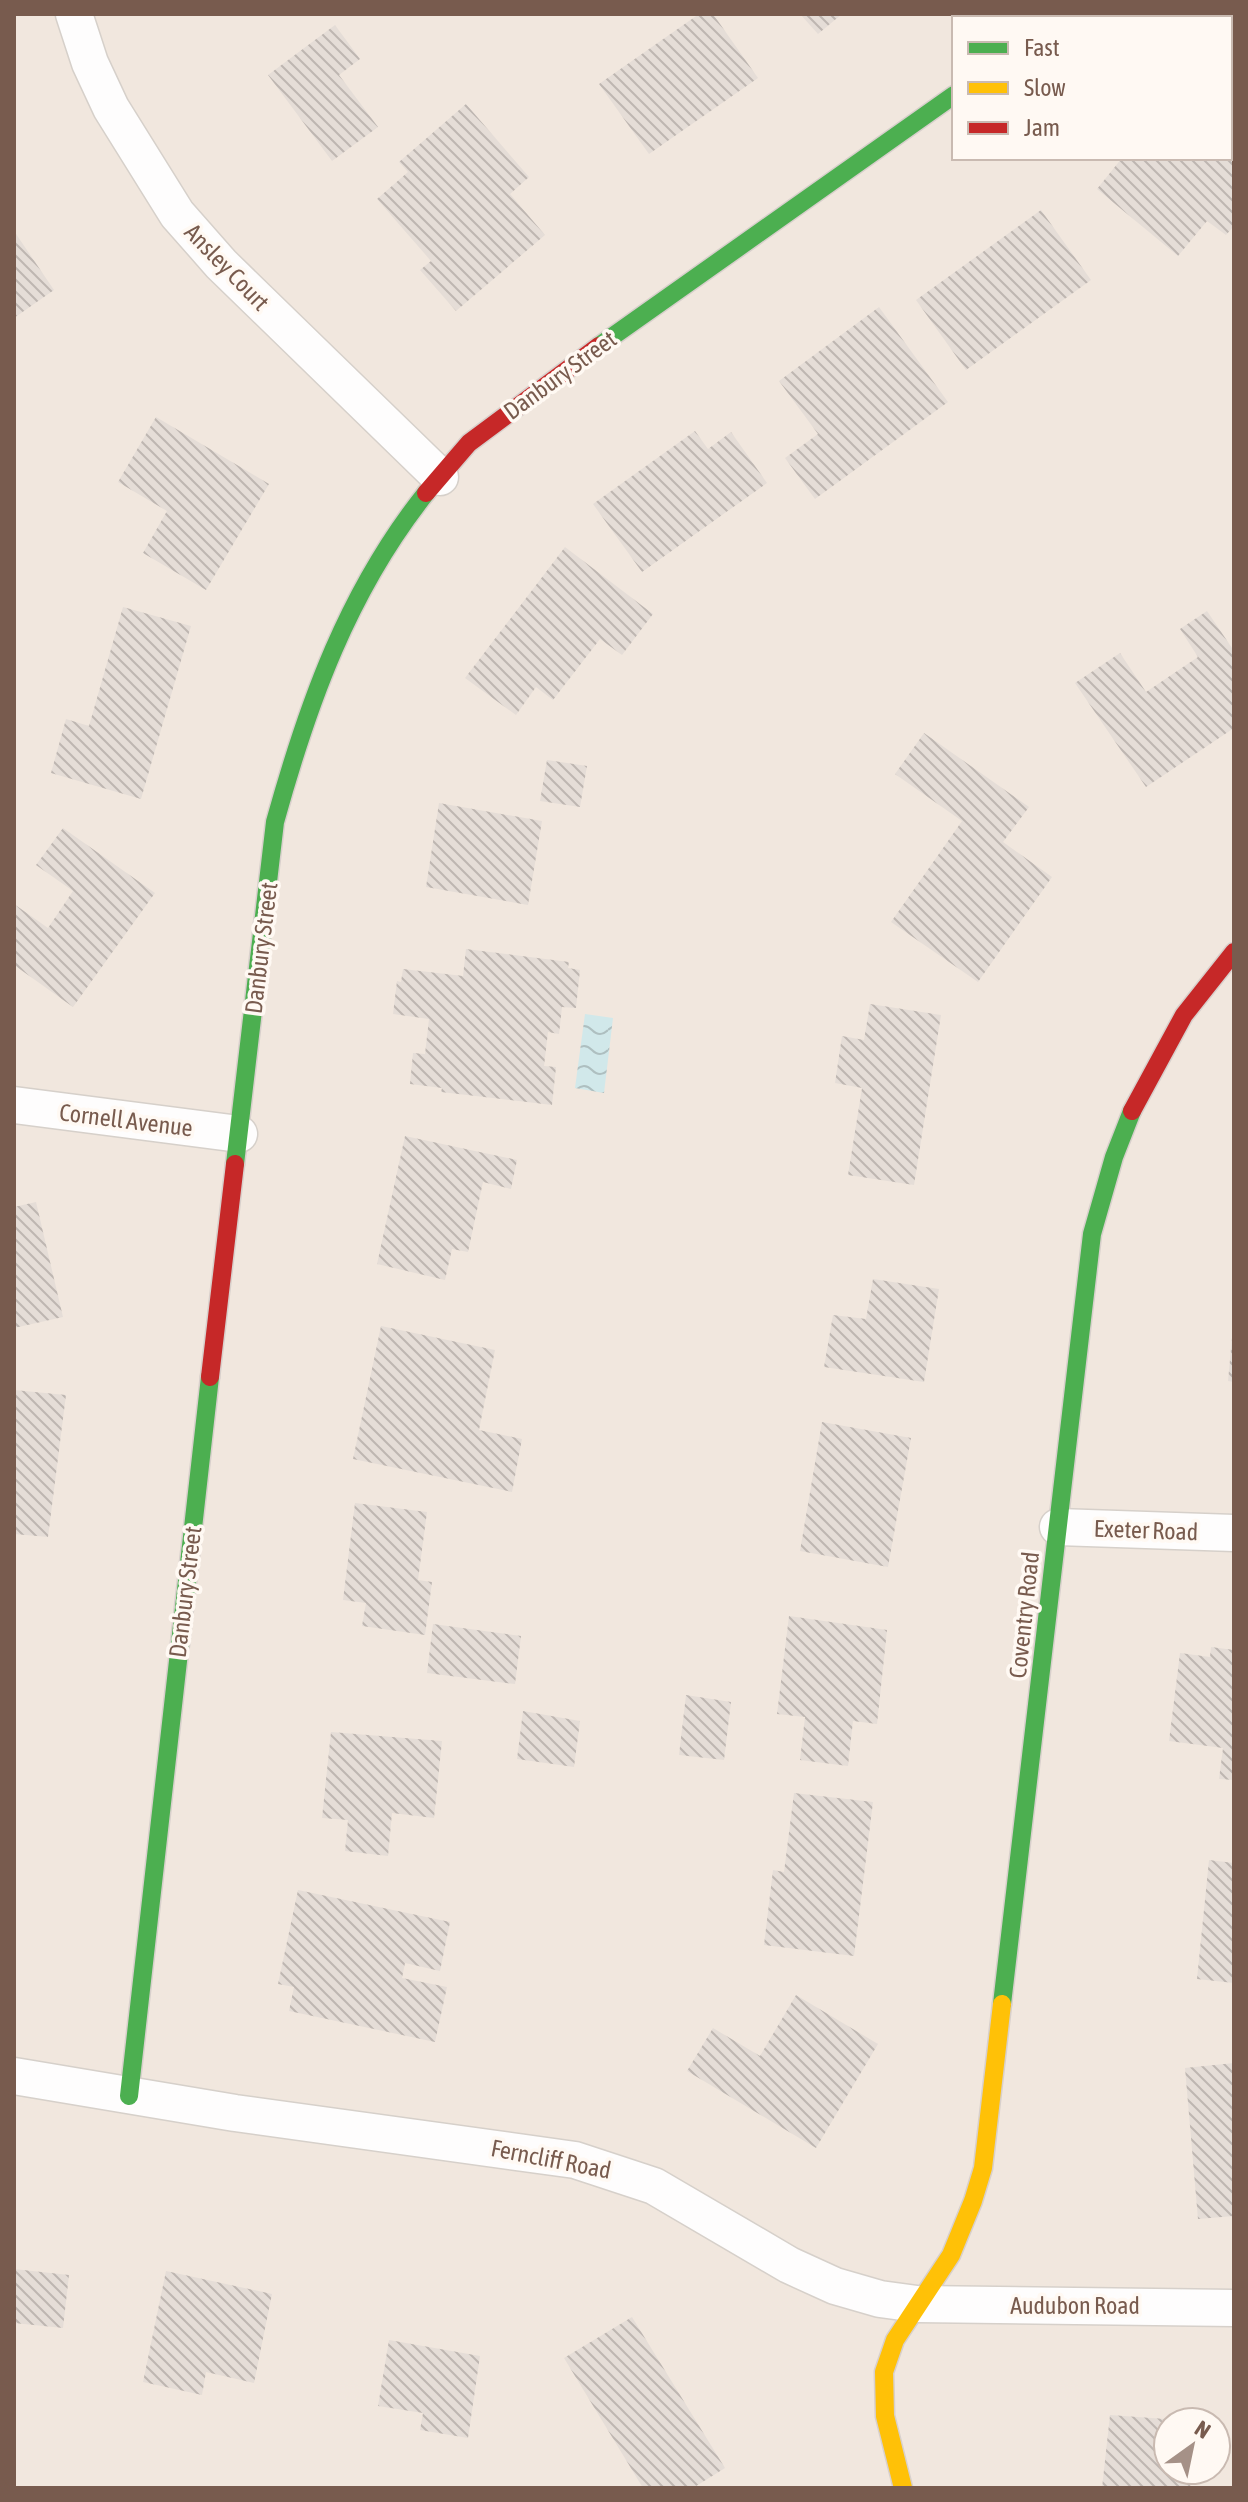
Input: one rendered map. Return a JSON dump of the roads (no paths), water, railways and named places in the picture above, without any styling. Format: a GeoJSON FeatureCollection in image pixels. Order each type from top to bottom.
{"type":"FeatureCollection","features":[{"type":"Feature","properties":{"kind":"street","name":"Ansley Court"},"geometry":{"type":"LineString","coordinates":[[74,14],[90,63],[111,108],[177,214],[221,264],[440,477]]}},
{"type":"Feature","properties":{"kind":"street","name":"Danbury Street"},"geometry":{"type":"LineString","coordinates":[[129,2096],[275,822],[303,719],[336,634],[367,577],[403,523],[461,451],[515,406],[952,96]]}},
{"type":"Feature","properties":{"kind":"street","name":"Coventry Road"},"geometry":{"type":"LineString","coordinates":[[917,2304],[950,2257],[973,2206],[983,2168],[1092,1234],[1104,1179],[1128,1116],[1168,1039],[1234,952]]}},
{"type":"Feature","properties":{"kind":"street","name":"Cornell Avenue"},"geometry":{"type":"LineString","coordinates":[[14,1105],[239,1134]]}},
{"type":"Feature","properties":{"kind":"street","name":"Exeter Road"},"geometry":{"type":"LineString","coordinates":[[1058,1527],[1234,1533]]}},
{"type":"Feature","properties":{"kind":"street","name":"Ferncliff Road"},"geometry":{"type":"LineString","coordinates":[[14,2076],[129,2096],[575,2160],[654,2186],[789,2265],[835,2286],[880,2299],[917,2304]]}},
{"type":"Feature","properties":{"kind":"street","name":"Audubon Road"},"geometry":{"type":"LineString","coordinates":[[917,2304],[1234,2308]]}},
{"type":"Feature","properties":{"kind":"street"},"geometry":{"type":"LineString","coordinates":[[903,2488],[884,2408],[884,2372],[896,2339],[917,2304]]}},
{"type":"Feature","properties":{"kind":"water"},"geometry":{"type":"Polygon","coordinates":[[[585,1014],[613,1018],[604,1093],[575,1088],[585,1014]]]}}]}
